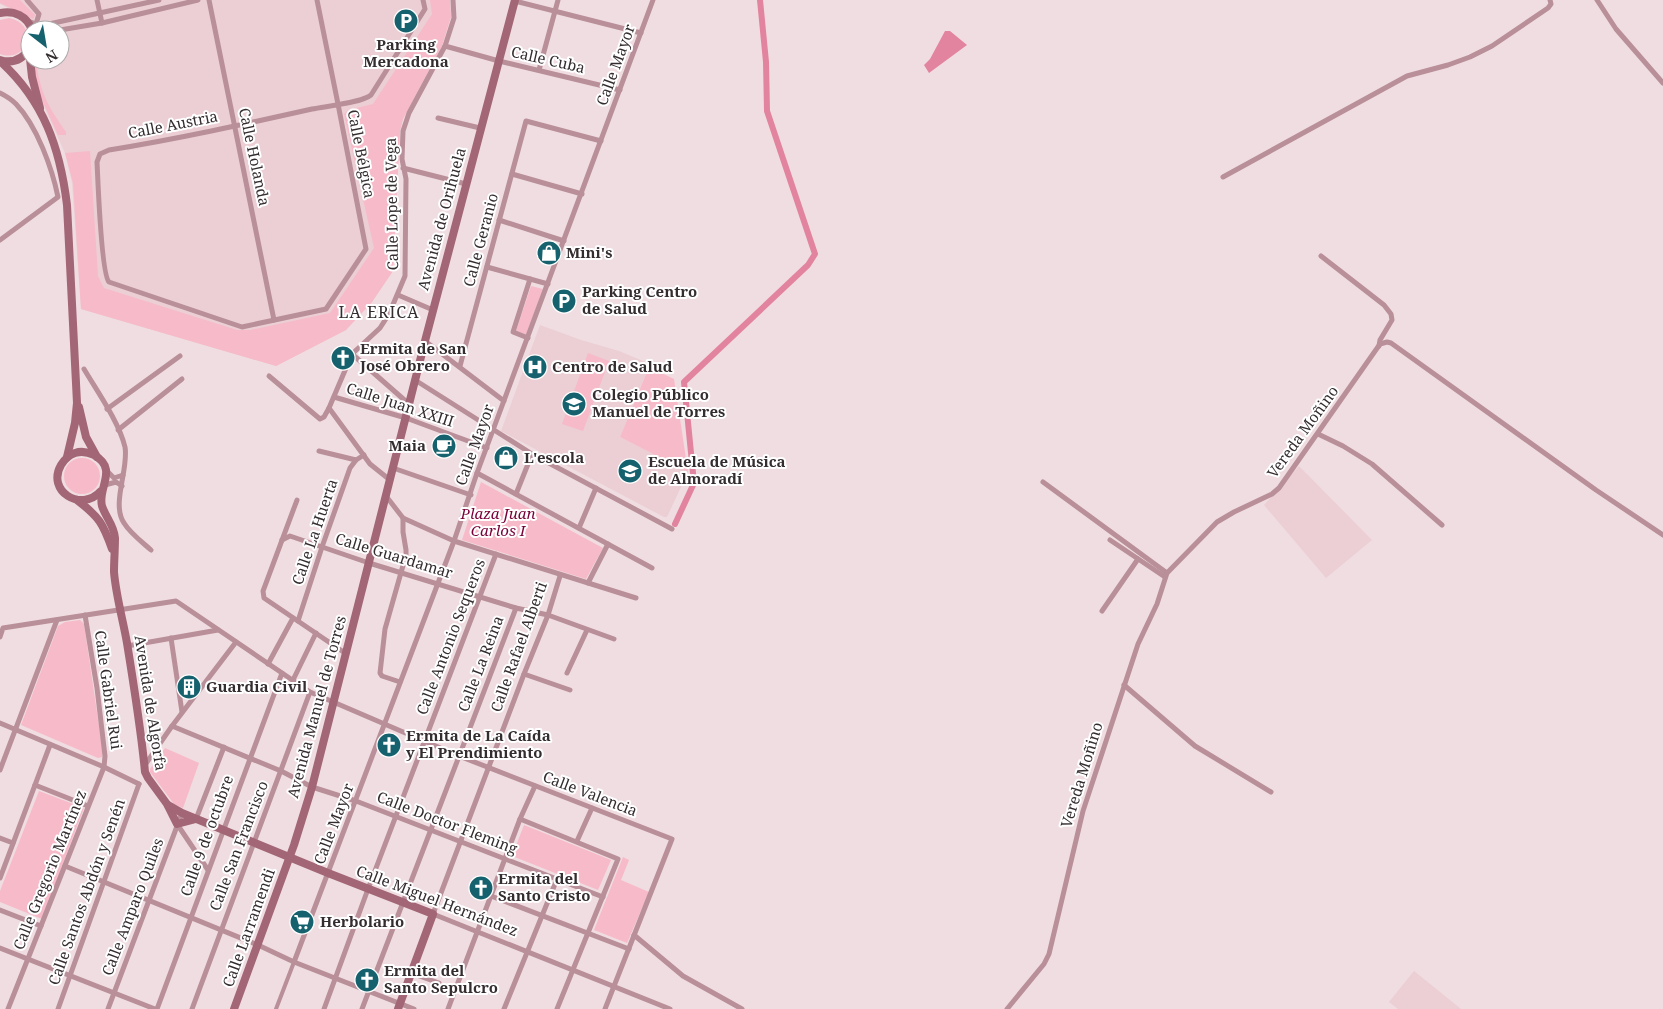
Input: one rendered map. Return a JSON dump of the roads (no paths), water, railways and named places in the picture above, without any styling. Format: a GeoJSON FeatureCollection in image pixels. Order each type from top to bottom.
{"type":"FeatureCollection","features":[{"type":"Feature","properties":{"kind":"main road","name":"Avenida de Orihuela"},"geometry":{"type":"LineString","coordinates":[[369,563],[480,128],[515,0]]}},
{"type":"Feature","properties":{"kind":"main road"},"geometry":{"type":"LineString","coordinates":[[2,11],[18,14],[27,20]]}},
{"type":"Feature","properties":{"kind":"main road"},"geometry":{"type":"LineString","coordinates":[[0,61],[9,62],[20,58]]}},
{"type":"Feature","properties":{"kind":"main road"},"geometry":{"type":"LineString","coordinates":[[0,61],[29,96],[44,119]]}},
{"type":"Feature","properties":{"kind":"main road"},"geometry":{"type":"LineString","coordinates":[[32,70],[44,119],[60,159],[67,214],[77,403],[75,423],[67,457],[58,471],[58,482],[65,494],[83,501],[93,498],[103,488],[106,470],[86,437],[77,403]]}},
{"type":"Feature","properties":{"kind":"main road"},"geometry":{"type":"LineString","coordinates":[[67,457],[83,452],[98,458]]}},
{"type":"Feature","properties":{"kind":"main road","name":"Avenida de Algorfa"},"geometry":{"type":"LineString","coordinates":[[103,488],[102,508],[110,520],[114,534],[114,574],[145,766],[148,778],[167,804],[177,824]]}},
{"type":"Feature","properties":{"kind":"main road","name":"Avenida de Algorfa"},"geometry":{"type":"LineString","coordinates":[[77,500],[94,513],[102,523],[114,553]]}},
{"type":"Feature","properties":{"kind":"main road","name":"Avenida Manuel de Torres"},"geometry":{"type":"LineString","coordinates":[[289,857],[312,786],[369,563]]}},
{"type":"Feature","properties":{"kind":"main road","name":"Calle Miguel Hernández"},"geometry":{"type":"LineString","coordinates":[[167,804],[196,819],[433,914]]}},
{"type":"Feature","properties":{"kind":"main road"},"geometry":{"type":"LineString","coordinates":[[177,824],[196,819]]}},
{"type":"Feature","properties":{"kind":"main road","name":"Calle Larramendi"},"geometry":{"type":"LineString","coordinates":[[234,1009],[289,857]]}},
{"type":"Feature","properties":{"kind":"main road","name":"Calle Rafael Alberti"},"geometry":{"type":"LineString","coordinates":[[399,1006],[433,914]]}},
{"type":"Feature","properties":{"kind":"street"},"geometry":{"type":"LineString","coordinates":[[27,0],[38,14],[36,20]]}},
{"type":"Feature","properties":{"kind":"street"},"geometry":{"type":"LineString","coordinates":[[97,0],[102,23]]}},
{"type":"Feature","properties":{"kind":"street"},"geometry":{"type":"LineString","coordinates":[[70,20],[159,0]]}},
{"type":"Feature","properties":{"kind":"street"},"geometry":{"type":"LineString","coordinates":[[70,28],[102,23],[198,0]]}},
{"type":"Feature","properties":{"kind":"street","name":"Calle Holanda"},"geometry":{"type":"LineString","coordinates":[[209,0],[274,320]]}},
{"type":"Feature","properties":{"kind":"street","name":"Calle Bélgica"},"geometry":{"type":"LineString","coordinates":[[100,154],[97,162],[106,279],[109,282],[242,326],[326,309],[366,249],[317,0]]}},
{"type":"Feature","properties":{"kind":"street","name":"Calle Austria"},"geometry":{"type":"LineString","coordinates":[[100,154],[109,150],[367,98],[372,95],[425,9],[423,0]]}},
{"type":"Feature","properties":{"kind":"street","name":"Calle Lope de Vega"},"geometry":{"type":"LineString","coordinates":[[329,408],[352,354],[380,328],[389,314],[405,276],[406,179],[402,159],[403,131],[425,82],[445,46],[454,18],[453,0]]}},
{"type":"Feature","properties":{"kind":"street"},"geometry":{"type":"LineString","coordinates":[[515,0],[641,33]]}},
{"type":"Feature","properties":{"kind":"street"},"geometry":{"type":"LineString","coordinates":[[540,70],[558,0]]}},
{"type":"Feature","properties":{"kind":"street","name":"Calle Mayor"},"geometry":{"type":"LineString","coordinates":[[276,1009],[454,541],[653,0]]}},
{"type":"Feature","properties":{"kind":"street"},"geometry":{"type":"LineString","coordinates":[[1223,177],[1407,76],[1448,65],[1492,46],[1548,8],[1551,4],[1550,0]]}},
{"type":"Feature","properties":{"kind":"street"},"geometry":{"type":"LineString","coordinates":[[1597,0],[1616,29],[1663,83]]}},
{"type":"Feature","properties":{"kind":"street","name":"Calle Cuba"},"geometry":{"type":"LineString","coordinates":[[445,46],[620,90]]}},
{"type":"Feature","properties":{"kind":"street"},"geometry":{"type":"LineString","coordinates":[[0,93],[16,104],[33,129],[40,142],[58,197],[0,240]]}},
{"type":"Feature","properties":{"kind":"street"},"geometry":{"type":"LineString","coordinates":[[438,118],[480,128]]}},
{"type":"Feature","properties":{"kind":"street","name":"Calle Geranio"},"geometry":{"type":"LineString","coordinates":[[460,366],[526,121],[601,141]]}},
{"type":"Feature","properties":{"kind":"street"},"geometry":{"type":"LineString","coordinates":[[403,168],[466,184]]}},
{"type":"Feature","properties":{"kind":"street"},"geometry":{"type":"LineString","coordinates":[[512,174],[582,194]]}},
{"type":"Feature","properties":{"kind":"street"},"geometry":{"type":"LineString","coordinates":[[499,220],[564,241]]}},
{"type":"Feature","properties":{"kind":"street","name":"Vereda Moñino"},"geometry":{"type":"LineString","coordinates":[[1007,1009],[1044,964],[1049,954],[1079,824],[1138,644],[1157,604],[1166,575],[1218,522],[1234,512],[1272,494],[1279,488],[1378,347],[1392,320],[1391,314],[1384,305],[1321,256]]}},
{"type":"Feature","properties":{"kind":"street"},"geometry":{"type":"LineString","coordinates":[[487,267],[548,284]]}},
{"type":"Feature","properties":{"kind":"street"},"geometry":{"type":"LineString","coordinates":[[528,338],[513,332],[530,279]]}},
{"type":"Feature","properties":{"kind":"street"},"geometry":{"type":"LineString","coordinates":[[398,295],[433,310]]}},
{"type":"Feature","properties":{"kind":"street"},"geometry":{"type":"LineString","coordinates":[[425,341],[504,401]]}},
{"type":"Feature","properties":{"kind":"street"},"geometry":{"type":"LineString","coordinates":[[1378,347],[1383,343],[1391,343],[1504,422],[1596,490],[1663,535]]}},
{"type":"Feature","properties":{"kind":"street"},"geometry":{"type":"LineString","coordinates":[[352,354],[409,404]]}},
{"type":"Feature","properties":{"kind":"street"},"geometry":{"type":"LineString","coordinates":[[107,410],[180,356]]}},
{"type":"Feature","properties":{"kind":"street"},"geometry":{"type":"LineString","coordinates":[[84,369],[118,430],[125,452],[120,507],[121,518],[125,525],[151,550]]}},
{"type":"Feature","properties":{"kind":"street"},"geometry":{"type":"LineString","coordinates":[[269,376],[320,419],[324,417],[329,408],[370,464],[390,480]]}},
{"type":"Feature","properties":{"kind":"street"},"geometry":{"type":"LineString","coordinates":[[118,430],[182,379]]}},
{"type":"Feature","properties":{"kind":"street"},"geometry":{"type":"LineString","coordinates":[[415,380],[532,454],[672,529]]}},
{"type":"Feature","properties":{"kind":"street","name":"Calle Juan XXIII"},"geometry":{"type":"LineString","coordinates":[[334,397],[406,418],[487,448]]}},
{"type":"Feature","properties":{"kind":"street"},"geometry":{"type":"LineString","coordinates":[[1318,434],[1343,446],[1372,464],[1442,525]]}},
{"type":"Feature","properties":{"kind":"street"},"geometry":{"type":"LineString","coordinates":[[318,451],[356,460],[364,456]]}},
{"type":"Feature","properties":{"kind":"street"},"geometry":{"type":"LineString","coordinates":[[516,494],[532,454]]}},
{"type":"Feature","properties":{"kind":"street","name":"Calle La Huerta"},"geometry":{"type":"LineString","coordinates":[[268,664],[296,620],[350,468],[356,460]]}},
{"type":"Feature","properties":{"kind":"street"},"geometry":{"type":"LineString","coordinates":[[393,468],[471,495]]}},
{"type":"Feature","properties":{"kind":"street"},"geometry":{"type":"LineString","coordinates":[[106,470],[114,478],[123,475]]}},
{"type":"Feature","properties":{"kind":"street"},"geometry":{"type":"LineString","coordinates":[[478,473],[652,568]]}},
{"type":"Feature","properties":{"kind":"street"},"geometry":{"type":"LineString","coordinates":[[103,488],[116,482],[122,486]]}},
{"type":"Feature","properties":{"kind":"street"},"geometry":{"type":"LineString","coordinates":[[1043,482],[1166,575]]}},
{"type":"Feature","properties":{"kind":"street"},"geometry":{"type":"LineString","coordinates":[[579,528],[596,488]]}},
{"type":"Feature","properties":{"kind":"street"},"geometry":{"type":"LineString","coordinates":[[386,496],[403,518],[454,541],[560,576],[636,598]]}},
{"type":"Feature","properties":{"kind":"street"},"geometry":{"type":"LineString","coordinates":[[297,500],[263,591],[264,598],[345,653]]}},
{"type":"Feature","properties":{"kind":"street"},"geometry":{"type":"LineString","coordinates":[[400,682],[382,676],[380,673],[385,629],[402,572],[406,550],[403,518]]}},
{"type":"Feature","properties":{"kind":"street","name":"Calle Guardamar"},"geometry":{"type":"LineString","coordinates":[[282,540],[290,536],[369,563],[548,616],[614,639]]}},
{"type":"Feature","properties":{"kind":"street"},"geometry":{"type":"LineString","coordinates":[[1110,540],[1166,575]]}},
{"type":"Feature","properties":{"kind":"street"},"geometry":{"type":"LineString","coordinates":[[588,583],[608,544]]}},
{"type":"Feature","properties":{"kind":"street","name":"Calle Antonio Sequeros"},"geometry":{"type":"LineString","coordinates":[[324,1009],[496,554]]}},
{"type":"Feature","properties":{"kind":"street"},"geometry":{"type":"LineString","coordinates":[[1102,611],[1138,559]]}},
{"type":"Feature","properties":{"kind":"street","name":"Calle Rafael Alberti"},"geometry":{"type":"LineString","coordinates":[[433,914],[524,674],[548,616],[560,576]]}},
{"type":"Feature","properties":{"kind":"street","name":"Calle Valencia"},"geometry":{"type":"LineString","coordinates":[[0,637],[3,628],[176,601],[310,692],[459,756],[672,839],[634,935]]}},
{"type":"Feature","properties":{"kind":"street","name":"Calle La Reina"},"geometry":{"type":"LineString","coordinates":[[362,1009],[516,608]]}},
{"type":"Feature","properties":{"kind":"street","name":"Calle Gabriel Rui"},"geometry":{"type":"LineString","coordinates":[[85,615],[98,698],[105,756],[104,767]]}},
{"type":"Feature","properties":{"kind":"street"},"geometry":{"type":"LineString","coordinates":[[0,770],[57,620]]}},
{"type":"Feature","properties":{"kind":"street"},"geometry":{"type":"LineString","coordinates":[[127,646],[218,630]]}},
{"type":"Feature","properties":{"kind":"street"},"geometry":{"type":"LineString","coordinates":[[568,673],[587,630]]}},
{"type":"Feature","properties":{"kind":"street"},"geometry":{"type":"LineString","coordinates":[[293,680],[316,633]]}},
{"type":"Feature","properties":{"kind":"street"},"geometry":{"type":"LineString","coordinates":[[171,638],[182,712]]}},
{"type":"Feature","properties":{"kind":"street"},"geometry":{"type":"LineString","coordinates":[[145,766],[182,712],[236,642]]}},
{"type":"Feature","properties":{"kind":"street","name":"Calle 9 de octubre"},"geometry":{"type":"LineString","coordinates":[[156,1009],[282,673]]}},
{"type":"Feature","properties":{"kind":"street"},"geometry":{"type":"LineString","coordinates":[[524,674],[570,690]]}},
{"type":"Feature","properties":{"kind":"street"},"geometry":{"type":"LineString","coordinates":[[1124,685],[1195,746],[1271,792]]}},
{"type":"Feature","properties":{"kind":"street","name":"Calle San Francisco"},"geometry":{"type":"LineString","coordinates":[[192,1009],[310,692]]}},
{"type":"Feature","properties":{"kind":"street"},"geometry":{"type":"LineString","coordinates":[[0,723],[140,784],[148,778]]}},
{"type":"Feature","properties":{"kind":"street","name":"Calle Doctor Fleming"},"geometry":{"type":"LineString","coordinates":[[172,726],[281,771],[312,786],[356,801],[603,897]]}},
{"type":"Feature","properties":{"kind":"street"},"geometry":{"type":"LineString","coordinates":[[0,878],[50,745]]}},
{"type":"Feature","properties":{"kind":"street"},"geometry":{"type":"LineString","coordinates":[[196,819],[224,747]]}},
{"type":"Feature","properties":{"kind":"street","name":"Calle Gregorio Martínez"},"geometry":{"type":"LineString","coordinates":[[8,1009],[104,767]]}},
{"type":"Feature","properties":{"kind":"street","name":"Calle Santos Abdón y Senén"},"geometry":{"type":"LineString","coordinates":[[58,1009],[140,784]]}},
{"type":"Feature","properties":{"kind":"street"},"geometry":{"type":"LineString","coordinates":[[35,785],[88,806]]}},
{"type":"Feature","properties":{"kind":"street"},"geometry":{"type":"LineString","coordinates":[[448,1009],[520,819],[536,786]]}},
{"type":"Feature","properties":{"kind":"street"},"geometry":{"type":"LineString","coordinates":[[577,841],[592,808]]}},
{"type":"Feature","properties":{"kind":"street","name":"Calle Amparo Quiles"},"geometry":{"type":"LineString","coordinates":[[108,1009],[182,813]]}},
{"type":"Feature","properties":{"kind":"street"},"geometry":{"type":"LineString","coordinates":[[520,819],[618,858],[557,1009]]}},
{"type":"Feature","properties":{"kind":"street","name":"Avenida de Algorfa"},"geometry":{"type":"LineString","coordinates":[[177,824],[208,870]]}},
{"type":"Feature","properties":{"kind":"street"},"geometry":{"type":"LineString","coordinates":[[0,838],[13,843]]}},
{"type":"Feature","properties":{"kind":"street"},"geometry":{"type":"LineString","coordinates":[[64,866],[258,945],[294,962],[369,991],[399,1006],[414,1009]]}},
{"type":"Feature","properties":{"kind":"street"},"geometry":{"type":"LineString","coordinates":[[504,1009],[557,879]]}},
{"type":"Feature","properties":{"kind":"street"},"geometry":{"type":"LineString","coordinates":[[491,896],[629,949]]}},
{"type":"Feature","properties":{"kind":"street"},"geometry":{"type":"LineString","coordinates":[[0,910],[41,926]]}},
{"type":"Feature","properties":{"kind":"street","name":"Calle Miguel Hernández"},"geometry":{"type":"LineString","coordinates":[[433,914],[573,970],[658,1007],[670,1009]]}},
{"type":"Feature","properties":{"kind":"street"},"geometry":{"type":"LineString","coordinates":[[605,1009],[634,935],[684,976],[742,1009]]}},
{"type":"Feature","properties":{"kind":"street"},"geometry":{"type":"LineString","coordinates":[[0,948],[156,1009]]}},
{"type":"Feature","properties":{"kind":"street"},"geometry":{"type":"LineString","coordinates":[[411,973],[439,983]]}},
{"type":"Feature","properties":{"kind":"waterway"},"geometry":{"type":"LineString","coordinates":[[675,524],[694,483],[684,382],[808,265],[815,254],[767,111],[766,62],[760,0]]}},
{"type":"Feature","properties":{"kind":"place","name":"Parking Mercadona"},"geometry":{"type":"Point","coordinates":[406,21]}},
{"type":"Feature","properties":{"kind":"place","name":"Mini's"},"geometry":{"type":"Point","coordinates":[549,253]}},
{"type":"Feature","properties":{"kind":"place","name":"Parking Centro de Salud"},"geometry":{"type":"Point","coordinates":[564,301]}},
{"type":"Feature","properties":{"kind":"place","name":"Ermita de San José Obrero"},"geometry":{"type":"Point","coordinates":[343,358]}},
{"type":"Feature","properties":{"kind":"place","name":"Centro de Salud"},"geometry":{"type":"Point","coordinates":[535,367]}},
{"type":"Feature","properties":{"kind":"place","name":"Colegio Público Manuel de Torres"},"geometry":{"type":"Point","coordinates":[574,404]}},
{"type":"Feature","properties":{"kind":"place","name":"Maia"},"geometry":{"type":"Point","coordinates":[444,446]}},
{"type":"Feature","properties":{"kind":"place","name":"L'escola"},"geometry":{"type":"Point","coordinates":[506,458]}},
{"type":"Feature","properties":{"kind":"place","name":"Escuela de Música de Almoradí"},"geometry":{"type":"Point","coordinates":[630,471]}},
{"type":"Feature","properties":{"kind":"place","name":"Guardia Civil"},"geometry":{"type":"Point","coordinates":[189,687]}},
{"type":"Feature","properties":{"kind":"place","name":"Ermita de La Caída y El Prendimiento"},"geometry":{"type":"Point","coordinates":[389,745]}},
{"type":"Feature","properties":{"kind":"place","name":"Ermita del Santo Cristo"},"geometry":{"type":"Point","coordinates":[481,888]}},
{"type":"Feature","properties":{"kind":"place","name":"Herbolario"},"geometry":{"type":"Point","coordinates":[302,922]}},
{"type":"Feature","properties":{"kind":"place","name":"Ermita del Santo Sepulcro"},"geometry":{"type":"Point","coordinates":[367,980]}},
{"type":"Feature","properties":{"kind":"district","name":"LA ERICA"},"geometry":{"type":"Point","coordinates":[379,312]}},
{"type":"Feature","properties":{"kind":"park label","name":"Plaza Juan Carlos I"},"geometry":{"type":"Point","coordinates":[498,522]}}]}
